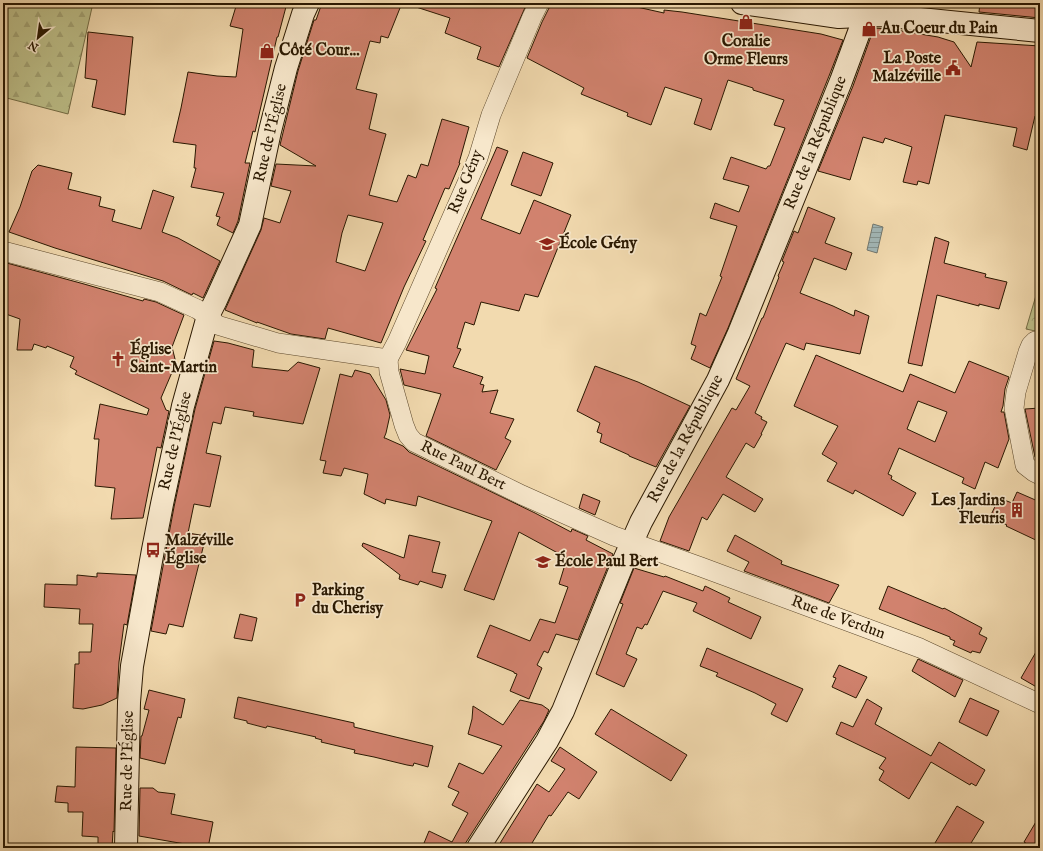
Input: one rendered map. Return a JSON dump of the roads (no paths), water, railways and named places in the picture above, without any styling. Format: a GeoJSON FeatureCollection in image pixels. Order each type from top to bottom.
{"type":"FeatureCollection","features":[{"type":"Feature","properties":{"kind":"main road","name":"Rue de l'Église"},"geometry":{"type":"LineString","coordinates":[[126,848],[129,702],[132,666],[152,550],[183,406],[208,316],[250,225],[270,131],[286,68],[303,14],[308,3]]}},
{"type":"Feature","properties":{"kind":"main road"},"geometry":{"type":"LineString","coordinates":[[742,3],[840,17],[869,9],[880,14],[1040,31]]}},
{"type":"Feature","properties":{"kind":"main road","name":"Rue de la République"},"geometry":{"type":"LineString","coordinates":[[478,848],[547,741],[563,711],[632,542],[718,380],[736,340],[869,9]]}},
{"type":"Feature","properties":{"kind":"street","name":"Rue Gény"},"geometry":{"type":"LineString","coordinates":[[388,359],[478,158],[491,114],[539,3]]}},
{"type":"Feature","properties":{"kind":"street"},"geometry":{"type":"LineString","coordinates":[[3,251],[160,292],[197,309],[208,316],[217,325],[278,343],[388,359]]}},
{"type":"Feature","properties":{"kind":"street"},"geometry":{"type":"LineString","coordinates":[[1040,340],[1034,341],[1028,352],[1016,392],[1014,408],[1025,465],[1040,475]]}},
{"type":"Feature","properties":{"kind":"street","name":"Rue Paul Bert"},"geometry":{"type":"LineString","coordinates":[[388,359],[389,372],[404,425],[408,435],[414,442],[522,496],[614,536],[632,542]]}},
{"type":"Feature","properties":{"kind":"street","name":"Rue de Verdun"},"geometry":{"type":"LineString","coordinates":[[632,542],[920,648],[1040,704]]}},
{"type":"Feature","properties":{"kind":"place","name":"Coralie Orme Fleurs"},"geometry":{"type":"Point","coordinates":[746,22]}},
{"type":"Feature","properties":{"kind":"place","name":"Au Coeur du Pain"},"geometry":{"type":"Point","coordinates":[869,29]}},
{"type":"Feature","properties":{"kind":"place","name":"Côté Cour..."},"geometry":{"type":"Point","coordinates":[267,51]}},
{"type":"Feature","properties":{"kind":"place","name":"La Poste Malzéville"},"geometry":{"type":"Point","coordinates":[953,68]}},
{"type":"Feature","properties":{"kind":"place","name":"École Gény"},"geometry":{"type":"Point","coordinates":[547,244]}},
{"type":"Feature","properties":{"kind":"place","name":"Église Saint-Martin"},"geometry":{"type":"Point","coordinates":[118,359]}},
{"type":"Feature","properties":{"kind":"place","name":"Les Jardins Fleuris"},"geometry":{"type":"Point","coordinates":[1017,510]}},
{"type":"Feature","properties":{"kind":"place","name":"Malzéville Église"},"geometry":{"type":"Point","coordinates":[153,550]}},
{"type":"Feature","properties":{"kind":"place","name":"École Paul Bert"},"geometry":{"type":"Point","coordinates":[543,562]}},
{"type":"Feature","properties":{"kind":"place","name":"Parking du Cherisy"},"geometry":{"type":"Point","coordinates":[300,600]}}]}
